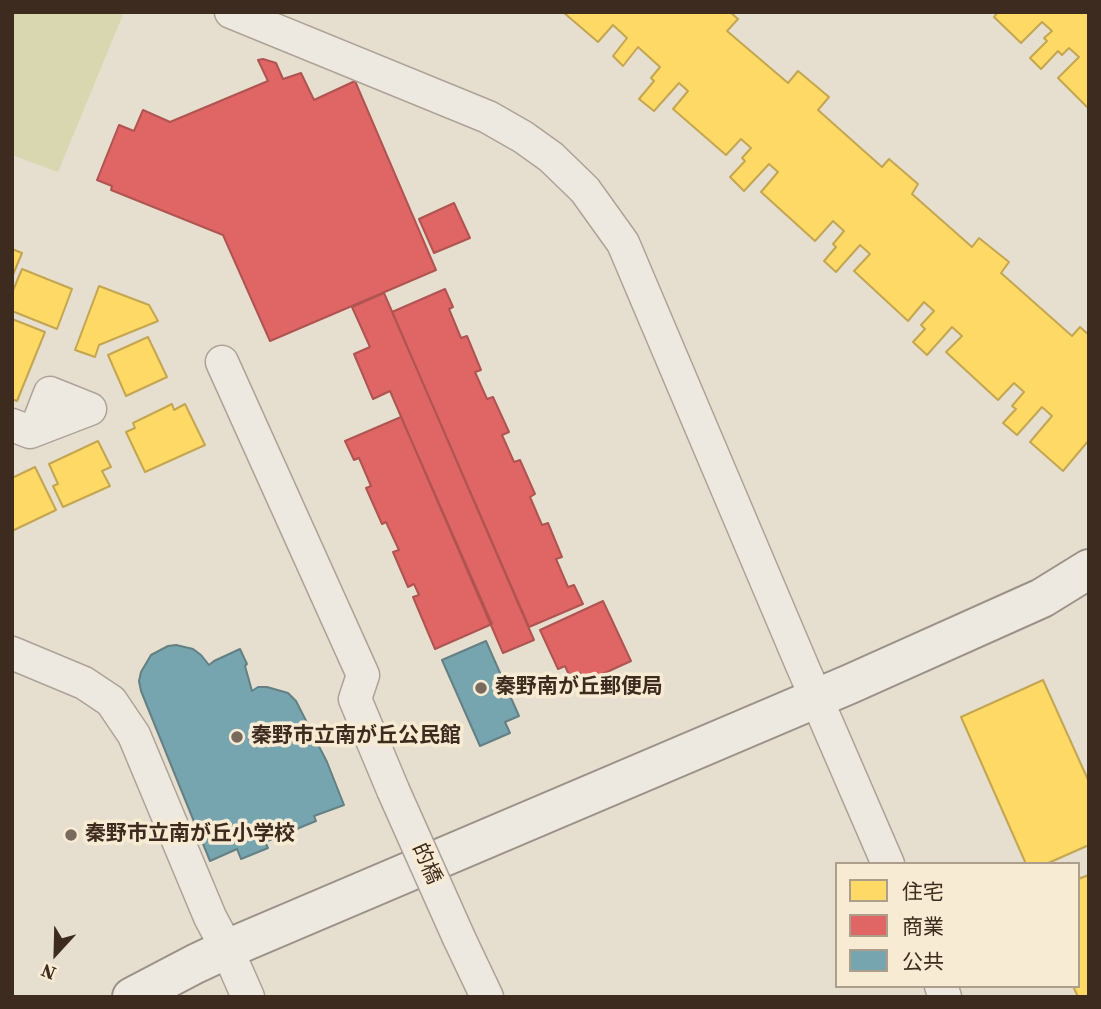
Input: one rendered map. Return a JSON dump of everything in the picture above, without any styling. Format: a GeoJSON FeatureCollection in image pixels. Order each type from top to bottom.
{"type":"FeatureCollection","features":[{"type":"Feature","properties":{"kind":"street"},"geometry":{"type":"LineString","coordinates":[[243,14],[488,117],[551,156],[585,190],[624,243],[887,862]]}},
{"type":"Feature","properties":{"kind":"street","name":"的橋"},"geometry":{"type":"LineString","coordinates":[[222,362],[363,675],[355,699],[393,790],[487,997]]}},
{"type":"Feature","properties":{"kind":"street"},"geometry":{"type":"LineString","coordinates":[[132,997],[227,949],[850,684],[1042,598],[1089,569]]}},
{"type":"Feature","properties":{"kind":"street"},"geometry":{"type":"LineString","coordinates":[[12,653],[85,682],[111,701],[134,735],[210,917],[248,997]]}},
{"type":"Feature","properties":{"kind":"green space"},"geometry":{"type":"Polygon","coordinates":[[[12,12],[124,12],[58,172],[12,155],[12,12]]]}},
{"type":"Feature","properties":{"kind":"building: 住宅"},"geometry":{"type":"Polygon","coordinates":[[[563,12],[730,12],[738,19],[727,31],[788,83],[798,71],[829,97],[818,110],[882,167],[889,159],[918,184],[912,194],[972,247],[979,238],[1009,262],[1001,273],[1072,336],[1080,327],[1089,335],[1089,440],[1063,471],[1030,442],[1052,416],[1042,407],[1017,435],[1003,423],[1016,409],[1012,406],[1024,392],[1014,383],[998,400],[946,352],[962,336],[952,327],[927,355],[913,342],[925,329],[921,325],[934,311],[924,302],[908,321],[854,271],[870,254],[860,245],[836,272],[824,261],[836,247],[833,244],[844,231],[833,221],[815,241],[761,192],[778,172],[769,164],[744,191],[730,177],[745,161],[742,158],[751,148],[741,139],[726,155],[673,109],[688,91],[679,83],[654,111],[639,99],[654,81],[651,78],[660,67],[638,47],[623,66],[613,56],[627,38],[613,25],[598,42],[563,12]]]}},
{"type":"Feature","properties":{"kind":"building: 住宅"},"geometry":{"type":"Polygon","coordinates":[[[998,12],[1089,12],[1089,109],[1058,78],[1079,57],[1069,48],[1062,55],[1058,51],[1041,69],[1030,58],[1047,41],[1044,38],[1052,31],[1042,22],[1021,43],[994,17],[998,12]]]}},
{"type":"Feature","properties":{"kind":"building: 住宅"},"geometry":{"type":"Polygon","coordinates":[[[12,249],[22,253],[12,277],[12,249]]]}},
{"type":"Feature","properties":{"kind":"building: 住宅"},"geometry":{"type":"Polygon","coordinates":[[[22,269],[72,289],[57,329],[12,311],[12,293],[22,269]]]}},
{"type":"Feature","properties":{"kind":"building: 住宅"},"geometry":{"type":"Polygon","coordinates":[[[99,286],[149,305],[158,321],[99,345],[95,357],[75,350],[99,286]]]}},
{"type":"Feature","properties":{"kind":"building: 住宅"},"geometry":{"type":"Polygon","coordinates":[[[12,319],[45,332],[17,401],[12,399],[12,319]]]}},
{"type":"Feature","properties":{"kind":"building: 住宅"},"geometry":{"type":"Polygon","coordinates":[[[148,337],[167,377],[126,396],[108,355],[148,337]]]}},
{"type":"Feature","properties":{"kind":"building: 住宅"},"geometry":{"type":"Polygon","coordinates":[[[172,404],[174,410],[185,404],[205,445],[145,472],[126,432],[135,428],[133,423],[172,404]]]}},
{"type":"Feature","properties":{"kind":"building: 住宅"},"geometry":{"type":"Polygon","coordinates":[[[98,441],[111,467],[102,471],[110,486],[63,507],[53,486],[58,484],[49,464],[98,441]]]}},
{"type":"Feature","properties":{"kind":"building: 住宅"},"geometry":{"type":"Polygon","coordinates":[[[35,467],[56,510],[12,531],[12,478],[35,467]]]}},
{"type":"Feature","properties":{"kind":"building: 住宅"},"geometry":{"type":"Polygon","coordinates":[[[1043,680],[1089,782],[1089,845],[1051,862],[1025,862],[961,717],[1043,680]]]}},
{"type":"Feature","properties":{"kind":"building: 住宅"},"geometry":{"type":"Polygon","coordinates":[[[1089,875],[1089,997],[1078,997],[1074,988],[1080,988],[1080,878],[1089,875]]]}},
{"type":"Feature","properties":{"kind":"building: 商業"},"geometry":{"type":"Polygon","coordinates":[[[258,60],[276,63],[283,79],[301,73],[314,100],[355,81],[436,270],[270,341],[223,235],[111,190],[112,186],[97,180],[119,125],[134,131],[143,110],[170,122],[268,81],[258,60]]]}},
{"type":"Feature","properties":{"kind":"building: 商業"},"geometry":{"type":"Polygon","coordinates":[[[454,203],[470,238],[434,253],[419,219],[454,203]]]}},
{"type":"Feature","properties":{"kind":"building: 商業"},"geometry":{"type":"Polygon","coordinates":[[[445,289],[453,307],[449,309],[461,338],[467,336],[481,370],[475,372],[487,399],[493,397],[509,432],[502,435],[514,462],[520,460],[535,494],[530,497],[542,525],[548,523],[562,557],[556,559],[568,587],[574,585],[583,604],[529,627],[392,312],[445,289]]]}},
{"type":"Feature","properties":{"kind":"building: 商業"},"geometry":{"type":"Polygon","coordinates":[[[384,293],[534,640],[503,653],[390,391],[373,399],[354,354],[370,347],[352,307],[384,293]]]}},
{"type":"Feature","properties":{"kind":"building: 商業"},"geometry":{"type":"Polygon","coordinates":[[[401,417],[492,624],[435,649],[413,597],[419,595],[414,584],[408,587],[393,552],[399,550],[386,522],[382,524],[366,488],[371,486],[359,458],[354,460],[345,441],[401,417]]]}},
{"type":"Feature","properties":{"kind":"building: 商業"},"geometry":{"type":"Polygon","coordinates":[[[603,601],[631,661],[585,682],[580,673],[570,677],[565,666],[558,669],[540,630],[603,601]]]}},
{"type":"Feature","properties":{"kind":"building: 公共","name":"秦野南が丘郵便局"},"geometry":{"type":"Polygon","coordinates":[[[486,641],[519,716],[505,722],[510,733],[480,746],[442,660],[486,641]]]}},
{"type":"Feature","properties":{"kind":"building: 公共","name":"秦野市立南が丘公民館"},"geometry":{"type":"Polygon","coordinates":[[[176,645],[193,649],[209,665],[240,649],[247,664],[245,666],[252,691],[258,687],[267,687],[288,693],[296,701],[327,762],[344,805],[314,816],[316,821],[265,842],[268,848],[241,859],[237,849],[210,861],[139,681],[151,655],[176,645]]]}},
{"type":"Feature","properties":{"kind":"place","name":"秦野南が丘郵便局"},"geometry":{"type":"Point","coordinates":[481,688]}},
{"type":"Feature","properties":{"kind":"place","name":"秦野市立南が丘公民館"},"geometry":{"type":"Point","coordinates":[237,737]}},
{"type":"Feature","properties":{"kind":"place","name":"秦野市立南が丘小学校"},"geometry":{"type":"Point","coordinates":[71,835]}}]}
